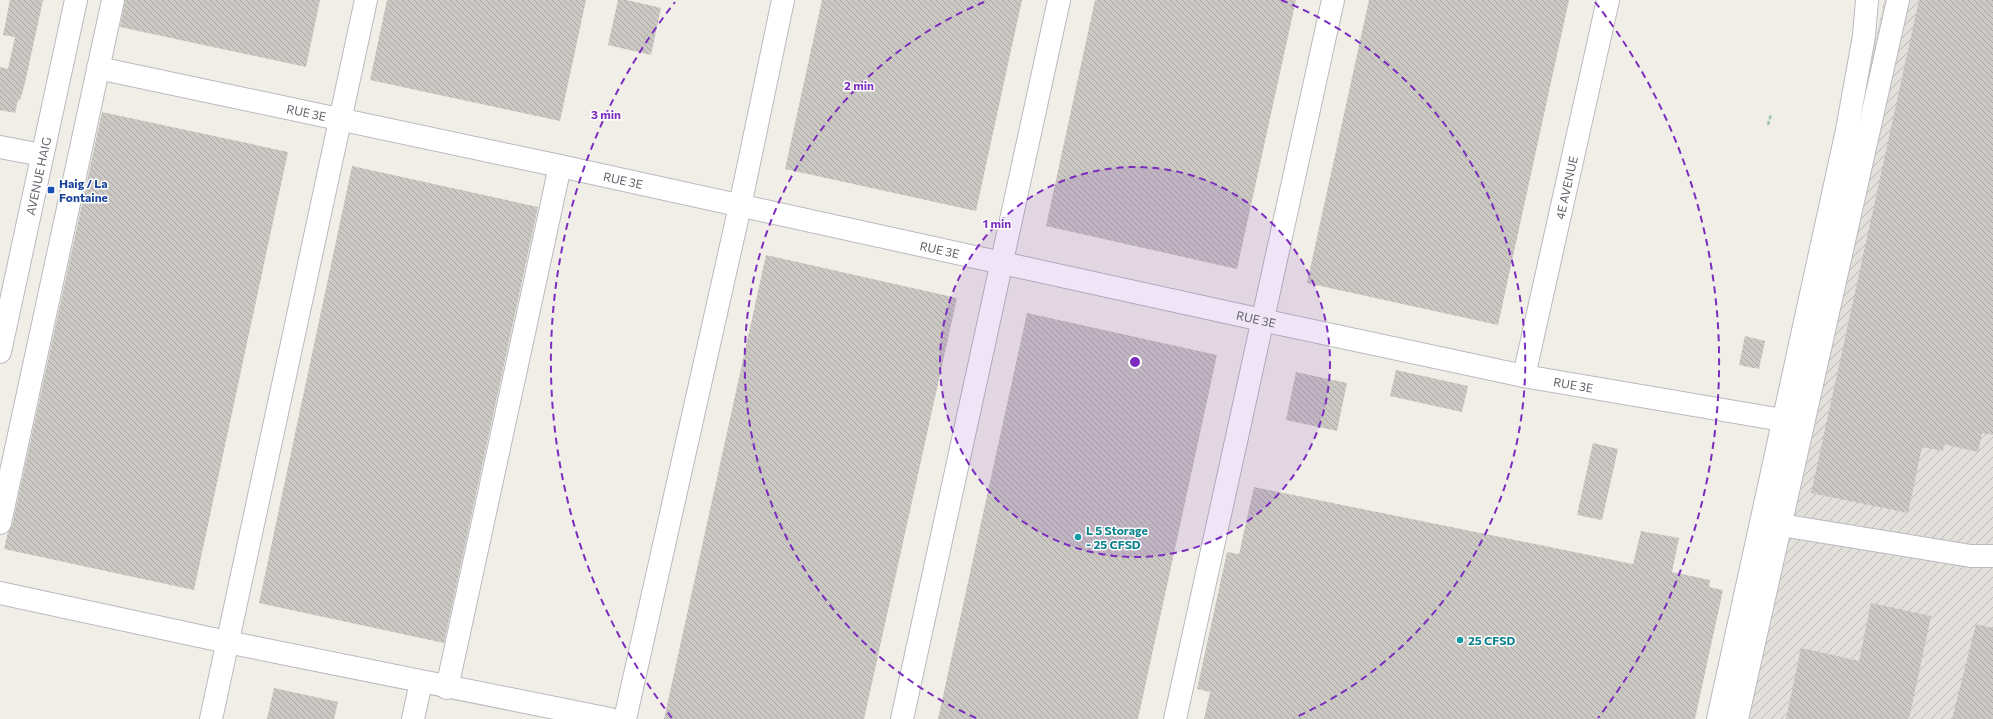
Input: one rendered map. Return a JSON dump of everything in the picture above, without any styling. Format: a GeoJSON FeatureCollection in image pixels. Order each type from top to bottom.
{"type":"FeatureCollection","features":[{"type":"Feature","properties":{"kind":"street","name":"AVENUE HAIG"},"geometry":{"type":"LineString","coordinates":[[0,352],[76,0]]}},
{"type":"Feature","properties":{"kind":"street"},"geometry":{"type":"LineString","coordinates":[[0,523],[113,0]]}},
{"type":"Feature","properties":{"kind":"street"},"geometry":{"type":"LineString","coordinates":[[211,719],[366,0]]}},
{"type":"Feature","properties":{"kind":"street"},"geometry":{"type":"LineString","coordinates":[[625,719],[740,206],[783,0]]}},
{"type":"Feature","properties":{"kind":"street"},"geometry":{"type":"LineString","coordinates":[[902,719],[1060,0]]}},
{"type":"Feature","properties":{"kind":"street"},"geometry":{"type":"LineString","coordinates":[[1175,719],[1333,0]]}},
{"type":"Feature","properties":{"kind":"street","name":"4E AVENUE"},"geometry":{"type":"LineString","coordinates":[[1524,376],[1608,0]]}},
{"type":"Feature","properties":{"kind":"street"},"geometry":{"type":"LineString","coordinates":[[1718,719],[1846,130],[1864,36],[1867,0]]}},
{"type":"Feature","properties":{"kind":"street"},"geometry":{"type":"LineString","coordinates":[[1738,719],[1898,0]]}},
{"type":"Feature","properties":{"kind":"street","name":"RUE 3E"},"geometry":{"type":"LineString","coordinates":[[98,68],[341,118],[1524,376],[1782,420]]}},
{"type":"Feature","properties":{"kind":"street"},"geometry":{"type":"LineString","coordinates":[[0,147],[42,155]]}},
{"type":"Feature","properties":{"kind":"street"},"geometry":{"type":"LineString","coordinates":[[448,688],[560,166]]}},
{"type":"Feature","properties":{"kind":"street"},"geometry":{"type":"LineString","coordinates":[[1781,525],[1972,556],[1993,556]]}},
{"type":"Feature","properties":{"kind":"street"},"geometry":{"type":"LineString","coordinates":[[0,593],[448,688],[610,719]]}},
{"type":"Feature","properties":{"kind":"street"},"geometry":{"type":"LineString","coordinates":[[413,719],[421,682]]}},
{"type":"Feature","properties":{"kind":"path"},"geometry":{"type":"LineString","coordinates":[[1768,124],[1771,114]]}},
{"type":"Feature","properties":{"kind":"shaded area"},"geometry":{"type":"Polygon","coordinates":[[[1884,0],[1993,0],[1993,719],[1730,719],[1884,0]]]}},
{"type":"Feature","properties":{"kind":"building"},"geometry":{"type":"Polygon","coordinates":[[[10,0],[43,0],[25,83],[20,100],[18,100],[15,113],[0,110],[0,67],[8,69],[15,37],[3,35],[10,0]]]}},
{"type":"Feature","properties":{"kind":"building"},"geometry":{"type":"Polygon","coordinates":[[[125,0],[320,0],[306,67],[120,27],[125,0]]]}},
{"type":"Feature","properties":{"kind":"building"},"geometry":{"type":"Polygon","coordinates":[[[387,0],[586,0],[560,121],[370,80],[387,0]]]}},
{"type":"Feature","properties":{"kind":"building"},"geometry":{"type":"Polygon","coordinates":[[[618,0],[627,0],[661,8],[651,55],[608,45],[618,0]]]}},
{"type":"Feature","properties":{"kind":"building"},"geometry":{"type":"Polygon","coordinates":[[[822,0],[1022,0],[976,211],[785,169],[822,0]]]}},
{"type":"Feature","properties":{"kind":"building"},"geometry":{"type":"Polygon","coordinates":[[[1095,0],[1296,0],[1237,269],[1046,226],[1095,0]]]}},
{"type":"Feature","properties":{"kind":"building"},"geometry":{"type":"Polygon","coordinates":[[[1369,0],[1569,0],[1498,325],[1307,283],[1369,0]]]}},
{"type":"Feature","properties":{"kind":"building"},"geometry":{"type":"Polygon","coordinates":[[[1919,0],[1993,0],[1993,435],[1982,433],[1978,452],[1944,444],[1943,451],[1922,447],[1908,513],[1811,493],[1919,0]]]}},
{"type":"Feature","properties":{"kind":"building"},"geometry":{"type":"Polygon","coordinates":[[[102,112],[288,152],[194,590],[4,549],[8,532],[12,526],[102,112]]]}},
{"type":"Feature","properties":{"kind":"building"},"geometry":{"type":"Polygon","coordinates":[[[352,166],[538,207],[444,643],[259,603],[352,166]]]}},
{"type":"Feature","properties":{"kind":"building"},"geometry":{"type":"Polygon","coordinates":[[[766,255],[957,298],[864,719],[664,719],[766,255]]]}},
{"type":"Feature","properties":{"kind":"building","name":"L 5 Storage - 25 CFSD"},"geometry":{"type":"Polygon","coordinates":[[[1027,313],[1217,355],[1138,719],[938,719],[1027,313]]]}},
{"type":"Feature","properties":{"kind":"building"},"geometry":{"type":"Polygon","coordinates":[[[1745,336],[1765,341],[1759,369],[1739,365],[1745,336]]]}},
{"type":"Feature","properties":{"kind":"building"},"geometry":{"type":"Polygon","coordinates":[[[1396,370],[1468,386],[1462,412],[1390,396],[1396,370]]]}},
{"type":"Feature","properties":{"kind":"building"},"geometry":{"type":"Polygon","coordinates":[[[1296,372],[1347,383],[1337,431],[1286,420],[1296,372]]]}},
{"type":"Feature","properties":{"kind":"building"},"geometry":{"type":"Polygon","coordinates":[[[1593,443],[1618,449],[1602,520],[1577,515],[1593,443]]]}},
{"type":"Feature","properties":{"kind":"building","name":"25 CFSD"},"geometry":{"type":"Polygon","coordinates":[[[1254,487],[1633,564],[1641,531],[1679,538],[1672,572],[1710,580],[1709,587],[1723,590],[1695,719],[1204,719],[1210,692],[1197,689],[1227,552],[1239,554],[1254,487]]]}},
{"type":"Feature","properties":{"kind":"building"},"geometry":{"type":"Polygon","coordinates":[[[1871,603],[1931,616],[1909,719],[1786,719],[1801,648],[1859,661],[1871,603]]]}},
{"type":"Feature","properties":{"kind":"building"},"geometry":{"type":"Polygon","coordinates":[[[1976,624],[1993,628],[1993,719],[1952,719],[1976,624]]]}},
{"type":"Feature","properties":{"kind":"building"},"geometry":{"type":"Polygon","coordinates":[[[274,688],[338,702],[334,719],[267,719],[274,688]]]}},
{"type":"Feature","properties":{"kind":"place","name":"Haig / La Fontaine"},"geometry":{"type":"Point","coordinates":[51,190]}},
{"type":"Feature","properties":{"kind":"place","name":"L 5 Storage - 25 CFSD"},"geometry":{"type":"Point","coordinates":[1078,537]}},
{"type":"Feature","properties":{"kind":"place","name":"25 CFSD"},"geometry":{"type":"Point","coordinates":[1460,640]}}]}
